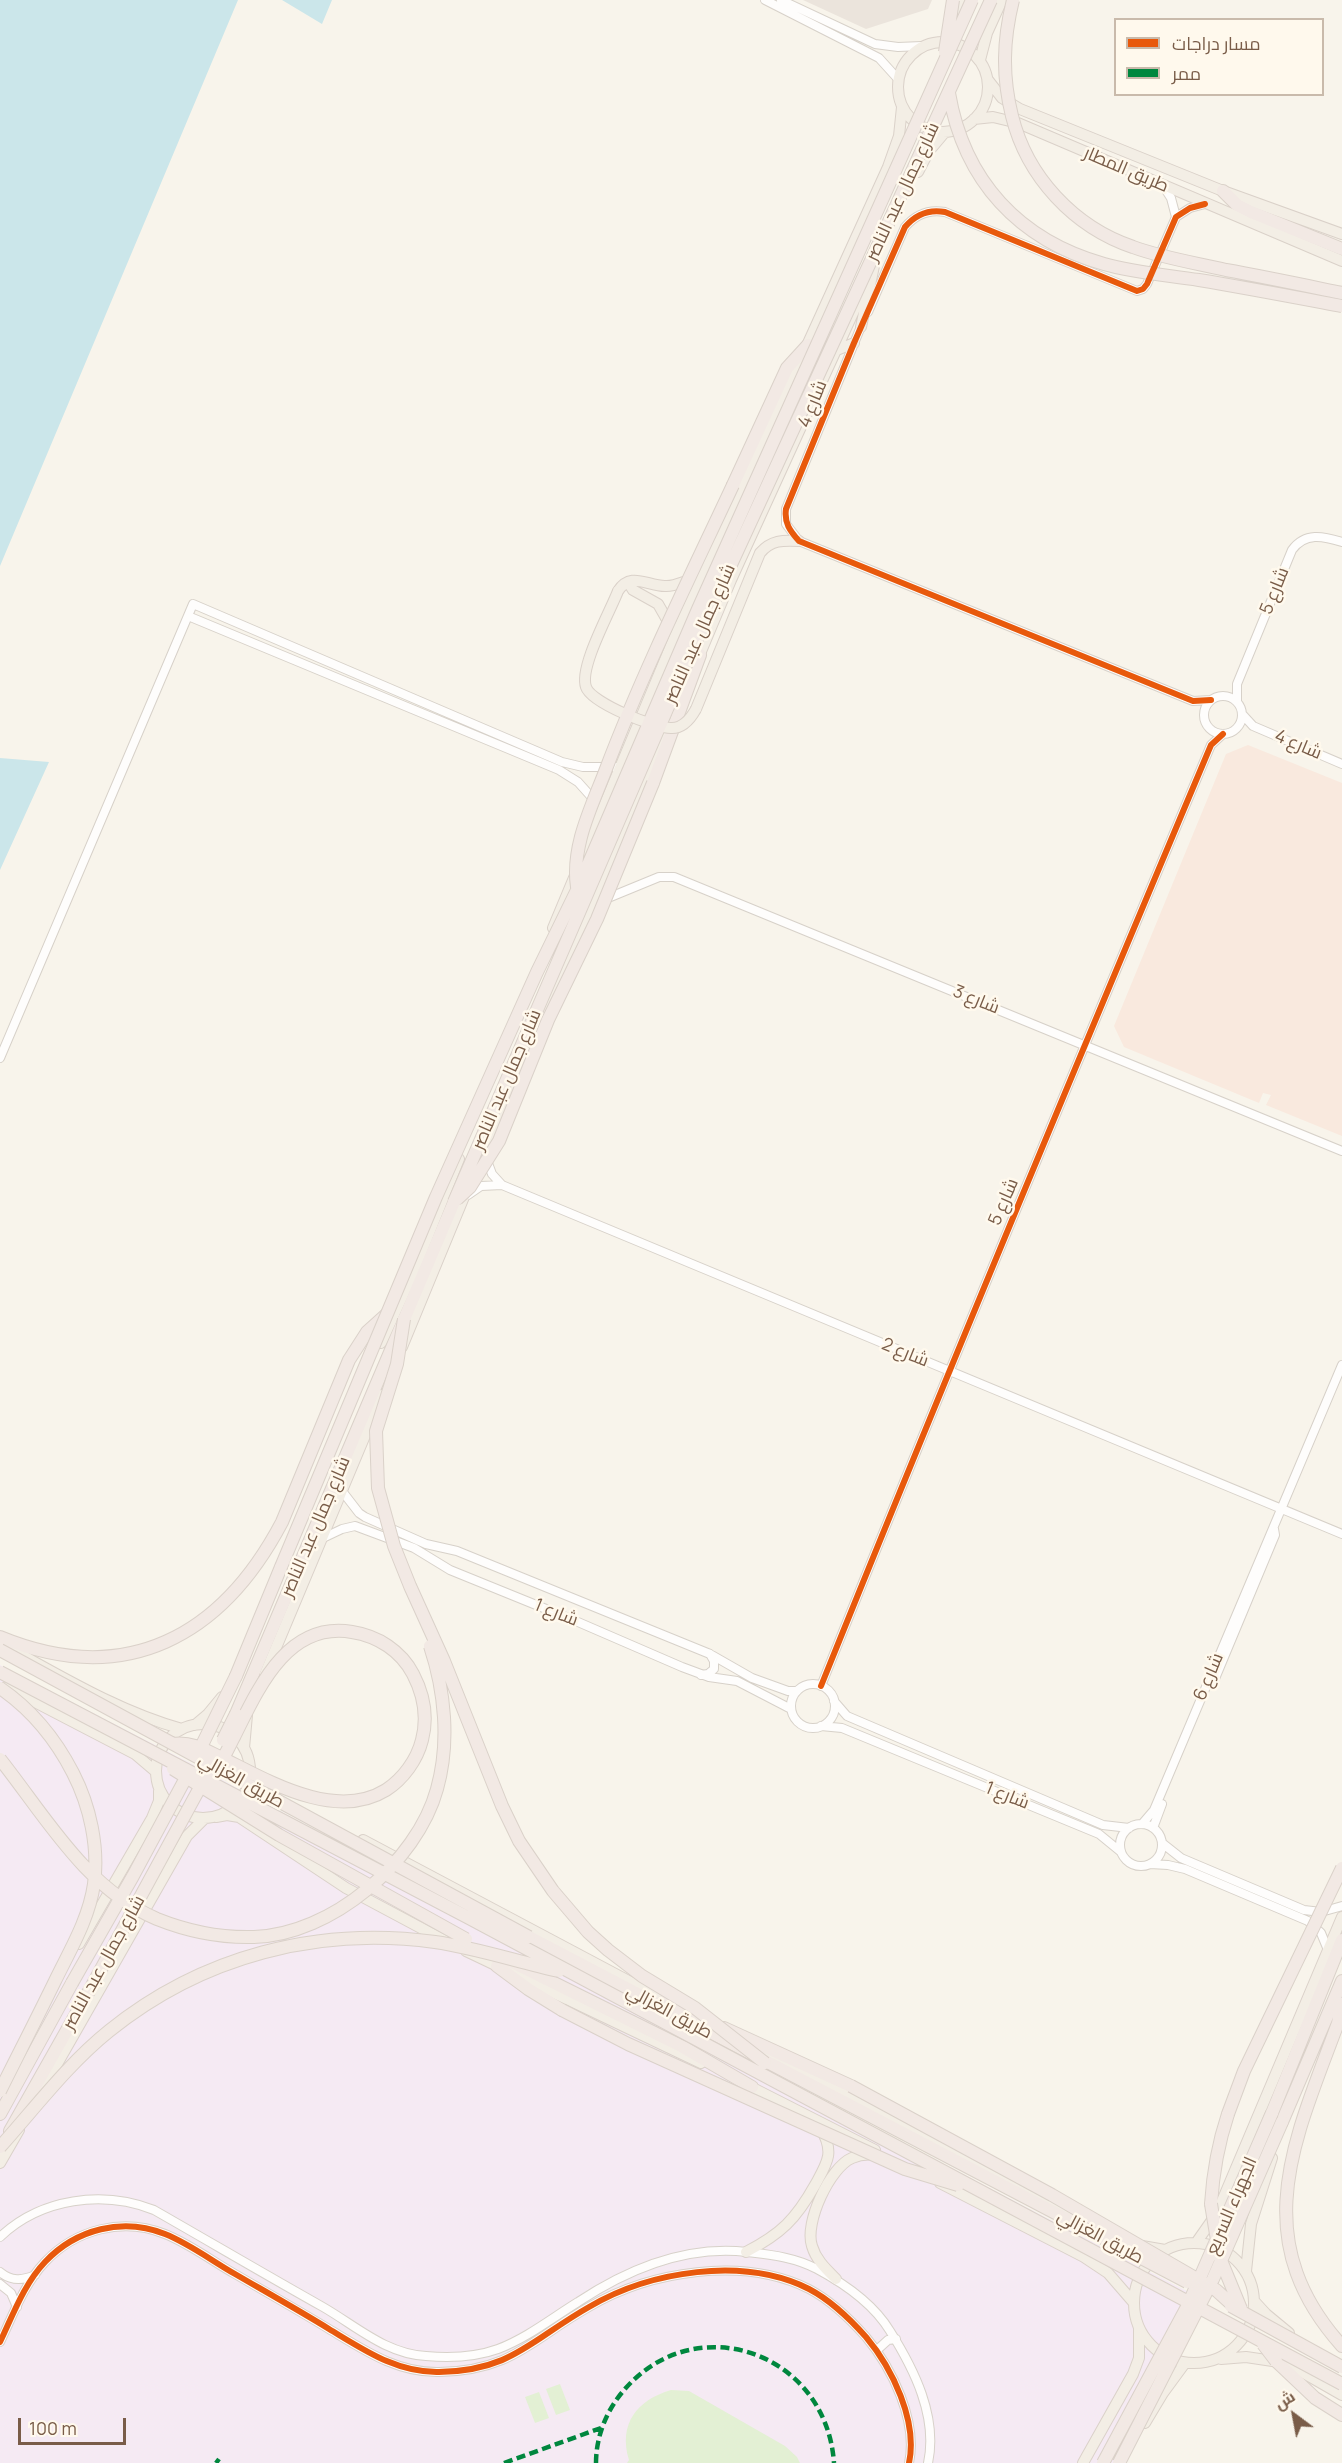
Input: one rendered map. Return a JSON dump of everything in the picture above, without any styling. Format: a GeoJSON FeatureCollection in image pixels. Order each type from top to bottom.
{"type":"FeatureCollection","features":[{"type":"Feature","properties":{"kind":"highway"},"geometry":{"type":"LineString","coordinates":[[953,0],[946,36],[945,71],[951,106],[960,135],[985,185],[1008,212],[1031,231],[1064,250],[1106,265],[1342,306]]}},
{"type":"Feature","properties":{"kind":"highway","name":"شارع جمال عبد الناصر"},"geometry":{"type":"LineString","coordinates":[[0,2114],[134,1876],[231,1687],[387,1314],[532,982],[578,888],[698,609],[972,0]]}},
{"type":"Feature","properties":{"kind":"highway","name":"شارع جمال عبد الناصر"},"geometry":{"type":"LineString","coordinates":[[0,2147],[88,1993],[205,1777],[236,1714],[404,1319],[459,1200],[705,621],[991,0]]}},
{"type":"Feature","properties":{"kind":"highway"},"geometry":{"type":"LineString","coordinates":[[1013,0],[1006,27],[1004,60],[1006,91],[1017,134],[1035,172],[1062,204],[1095,230],[1133,247],[1204,265],[1342,293]]}},
{"type":"Feature","properties":{"kind":"highway"},"geometry":{"type":"LineString","coordinates":[[1223,190],[1237,205],[1342,249]]}},
{"type":"Feature","properties":{"kind":"highway"},"geometry":{"type":"LineString","coordinates":[[578,888],[576,863],[581,837],[632,702],[787,368],[808,345]]}},
{"type":"Feature","properties":{"kind":"highway"},"geometry":{"type":"LineString","coordinates":[[459,1200],[499,1142],[548,1020],[597,919],[653,783],[700,655]]}},
{"type":"Feature","properties":{"kind":"highway"},"geometry":{"type":"LineString","coordinates":[[0,1637],[45,1652],[96,1657],[132,1652],[152,1646],[206,1619],[231,1596],[271,1543],[350,1360],[367,1332],[387,1314]]}},
{"type":"Feature","properties":{"kind":"highway"},"geometry":{"type":"LineString","coordinates":[[0,1759],[71,1853],[111,1892],[158,1919],[220,1935],[256,1937],[296,1930],[346,1906],[378,1882],[406,1851],[424,1822],[437,1790],[444,1754],[445,1721],[441,1688],[433,1654],[383,1510],[375,1466],[376,1431],[397,1364],[404,1319]]}},
{"type":"Feature","properties":{"kind":"highway"},"geometry":{"type":"LineString","coordinates":[[410,1586],[464,1708],[502,1806],[519,1841],[553,1891],[588,1932],[608,1950],[642,1976],[695,2007],[765,2063]]}},
{"type":"Feature","properties":{"kind":"highway"},"geometry":{"type":"LineString","coordinates":[[173,1744],[185,1742],[196,1746],[219,1756],[227,1761],[294,1791],[314,1798],[333,1802],[364,1800],[393,1785],[408,1770],[418,1751],[425,1728],[425,1716],[423,1698],[417,1680],[404,1660],[373,1637],[352,1631],[333,1630],[302,1640],[272,1669],[223,1758],[219,1764],[205,1777]]}},
{"type":"Feature","properties":{"kind":"highway","name":"طريق الغزالي"},"geometry":{"type":"LineString","coordinates":[[0,1650],[765,2063],[1237,2309],[1342,2367]]}},
{"type":"Feature","properties":{"kind":"highway","name":"طريق الغزالي"},"geometry":{"type":"LineString","coordinates":[[0,1672],[577,1975],[1342,2384]]}},
{"type":"Feature","properties":{"kind":"highway"},"geometry":{"type":"LineString","coordinates":[[0,1686],[45,1728],[62,1753],[84,1798],[91,1822],[95,1858],[94,1883],[79,1932],[0,2091]]}},
{"type":"Feature","properties":{"kind":"highway"},"geometry":{"type":"LineString","coordinates":[[162,1757],[175,1772],[279,1835],[466,1939],[683,2047],[752,2087]]}},
{"type":"Feature","properties":{"kind":"highway"},"geometry":{"type":"LineString","coordinates":[[1342,1868],[1244,2072],[1219,2142],[1213,2173],[1211,2204],[1220,2258],[1232,2290],[1254,2330],[1276,2361],[1293,2379],[1342,2415]]}},
{"type":"Feature","properties":{"kind":"highway"},"geometry":{"type":"LineString","coordinates":[[0,2147],[74,2064],[108,2032],[149,2001],[190,1978],[231,1961],[275,1948],[316,1940],[363,1937],[401,1938],[439,1943],[577,1975]]}},
{"type":"Feature","properties":{"kind":"highway","name":"الجهراء السريع"},"geometry":{"type":"LineString","coordinates":[[1102,2463],[1160,2360],[1206,2269],[1342,1940]]}},
{"type":"Feature","properties":{"kind":"highway"},"geometry":{"type":"LineString","coordinates":[[497,1966],[562,2010],[628,2044],[905,2169],[937,2180],[972,2188]]}},
{"type":"Feature","properties":{"kind":"highway","name":"الجهراء السريع"},"geometry":{"type":"LineString","coordinates":[[1119,2463],[1165,2377],[1213,2279],[1342,1981]]}},
{"type":"Feature","properties":{"kind":"highway"},"geometry":{"type":"LineString","coordinates":[[664,2000],[851,2086],[1042,2190],[1216,2290],[1237,2309]]}},
{"type":"Feature","properties":{"kind":"highway"},"geometry":{"type":"LineString","coordinates":[[1342,2004],[1338,2023],[1294,2152],[1285,2205],[1289,2247],[1303,2289],[1313,2308],[1342,2346]]}},
{"type":"Feature","properties":{"kind":"main road"},"geometry":{"type":"LineString","coordinates":[[926,45],[943,41],[957,43],[970,50],[980,60],[988,80],[986,101],[974,119],[958,129],[945,132],[932,131],[920,126],[909,118],[897,92],[898,79],[906,60],[947,29],[963,0]]}},
{"type":"Feature","properties":{"kind":"main road"},"geometry":{"type":"LineString","coordinates":[[980,60],[987,33],[1002,0]]}},
{"type":"Feature","properties":{"kind":"main road","name":"طريق المطار"},"geometry":{"type":"LineString","coordinates":[[988,80],[997,93],[1014,106],[1223,190],[1342,234]]}},
{"type":"Feature","properties":{"kind":"main road","name":"شارع جمال عبد الناصر"},"geometry":{"type":"LineString","coordinates":[[195,1725],[218,1703],[227,1688],[263,1600],[413,1273],[601,808],[675,636],[895,149],[901,129],[902,107]]}},
{"type":"Feature","properties":{"kind":"main road","name":"طريق المطار"},"geometry":{"type":"LineString","coordinates":[[974,119],[993,117],[1010,120],[1342,261]]}},
{"type":"Feature","properties":{"kind":"main road","name":"شارع جمال عبد الناصر"},"geometry":{"type":"LineString","coordinates":[[244,1748],[245,1721],[249,1706],[274,1655],[323,1538],[459,1200],[483,1152],[731,580],[923,161],[945,132]]}},
{"type":"Feature","properties":{"kind":"main road"},"geometry":{"type":"LineString","coordinates":[[861,327],[874,266]]}},
{"type":"Feature","properties":{"kind":"main road"},"geometry":{"type":"LineString","coordinates":[[837,350],[854,343]]}},
{"type":"Feature","properties":{"kind":"main road"},"geometry":{"type":"LineString","coordinates":[[702,577],[671,585],[658,585],[636,579],[628,582],[618,591],[587,665],[585,681],[589,693],[606,706],[672,728],[686,723],[696,709],[754,564],[764,548],[782,540],[799,541]]}},
{"type":"Feature","properties":{"kind":"main road"},"geometry":{"type":"LineString","coordinates":[[731,580],[734,602],[733,619]]}},
{"type":"Feature","properties":{"kind":"main road"},"geometry":{"type":"LineString","coordinates":[[628,582],[633,590],[651,599],[663,609],[675,636]]}},
{"type":"Feature","properties":{"kind":"main road"},"geometry":{"type":"LineString","coordinates":[[651,599],[658,594],[658,585]]}},
{"type":"Feature","properties":{"kind":"main road"},"geometry":{"type":"LineString","coordinates":[[0,1643],[119,1707],[182,1729]]}},
{"type":"Feature","properties":{"kind":"main road"},"geometry":{"type":"LineString","coordinates":[[0,1686],[135,1754],[155,1771]]}},
{"type":"Feature","properties":{"kind":"main road"},"geometry":{"type":"LineString","coordinates":[[0,2080],[152,1818],[159,1801],[155,1771],[157,1758],[163,1746],[171,1736],[195,1725],[209,1724],[223,1728],[244,1748],[250,1763],[249,1780],[243,1797],[231,1809],[210,1818],[187,1836],[0,2163]]}},
{"type":"Feature","properties":{"kind":"main road","name":"طريق الغزالي"},"geometry":{"type":"LineString","coordinates":[[250,1763],[256,1778],[268,1790],[1120,2239],[1165,2250]]}},
{"type":"Feature","properties":{"kind":"main road"},"geometry":{"type":"LineString","coordinates":[[159,1791],[173,1809],[183,1815],[210,1818]]}},
{"type":"Feature","properties":{"kind":"main road","name":"طريق الغزالي"},"geometry":{"type":"LineString","coordinates":[[210,1818],[227,1815],[239,1817],[346,1888],[497,1966],[804,2112],[1084,2257],[1108,2273],[1134,2303]]}},
{"type":"Feature","properties":{"kind":"main road","name":"الجهراء السريع"},"geometry":{"type":"LineString","coordinates":[[1196,2243],[1217,2213],[1342,1917]]}},
{"type":"Feature","properties":{"kind":"main road","name":"الجهراء السريع"},"geometry":{"type":"LineString","coordinates":[[1246,2271],[1251,2224],[1265,2175],[1342,1997]]}},
{"type":"Feature","properties":{"kind":"main road"},"geometry":{"type":"LineString","coordinates":[[746,2252],[764,2243],[783,2229],[801,2210],[828,2160],[828,2142],[821,2129],[804,2112]]}},
{"type":"Feature","properties":{"kind":"main road"},"geometry":{"type":"LineString","coordinates":[[836,2279],[820,2264],[812,2246],[810,2231],[812,2215],[837,2169],[851,2158],[867,2154],[890,2157]]}},
{"type":"Feature","properties":{"kind":"main road"},"geometry":{"type":"LineString","coordinates":[[1083,2463],[1133,2374],[1139,2358],[1139,2329],[1134,2303],[1139,2278],[1150,2262],[1165,2250],[1196,2243],[1208,2244],[1230,2254],[1246,2271],[1253,2285],[1255,2302],[1253,2320],[1245,2336],[1233,2350],[1218,2359]]}},
{"type":"Feature","properties":{"kind":"main road"},"geometry":{"type":"LineString","coordinates":[[1255,2302],[1284,2331],[1342,2361]]}},
{"type":"Feature","properties":{"kind":"main road"},"geometry":{"type":"LineString","coordinates":[[1139,2329],[1155,2349],[1169,2358],[1185,2363],[1246,2357],[1286,2363],[1342,2395]]}},
{"type":"Feature","properties":{"kind":"main road"},"geometry":{"type":"LineString","coordinates":[[1124,2463],[1163,2393],[1185,2363]]}},
{"type":"Feature","properties":{"kind":"street"},"geometry":{"type":"LineString","coordinates":[[765,0],[879,58],[898,79]]}},
{"type":"Feature","properties":{"kind":"street"},"geometry":{"type":"LineString","coordinates":[[781,0],[875,44],[898,47],[926,45]]}},
{"type":"Feature","properties":{"kind":"street"},"geometry":{"type":"LineString","coordinates":[[1164,187],[1171,198],[1176,217],[1190,208],[1205,204]]}},
{"type":"Feature","properties":{"kind":"street","name":"شارع 4"},"geometry":{"type":"LineString","coordinates":[[799,541],[786,524],[786,508],[861,327],[905,227],[913,219],[923,213],[945,212],[1134,291],[1143,289],[1147,284],[1176,217]]}},
{"type":"Feature","properties":{"kind":"street","name":"شارع 5"},"geometry":{"type":"LineString","coordinates":[[1237,702],[1237,684],[1295,545],[1312,536],[1342,542]]}},
{"type":"Feature","properties":{"kind":"street"},"geometry":{"type":"LineString","coordinates":[[799,541],[1193,701],[1211,700],[1224,696],[1237,702],[1242,714],[1241,722],[1236,729],[1223,734],[1209,727],[1204,713],[1193,701]]}},
{"type":"Feature","properties":{"kind":"street"},"geometry":{"type":"LineString","coordinates":[[0,1058],[193,604],[562,762],[583,767],[620,767]]}},
{"type":"Feature","properties":{"kind":"street"},"geometry":{"type":"LineString","coordinates":[[188,616],[559,770],[578,782],[601,808]]}},
{"type":"Feature","properties":{"kind":"street","name":"شارع 5"},"geometry":{"type":"LineString","coordinates":[[1224,696],[1237,684]]}},
{"type":"Feature","properties":{"kind":"street"},"geometry":{"type":"LineString","coordinates":[[1204,713],[1211,700]]}},
{"type":"Feature","properties":{"kind":"street","name":"شارع 4"},"geometry":{"type":"LineString","coordinates":[[1242,714],[1253,726],[1342,764]]}},
{"type":"Feature","properties":{"kind":"street","name":"شارع 4"},"geometry":{"type":"LineString","coordinates":[[1236,729],[1253,726]]}},
{"type":"Feature","properties":{"kind":"street","name":"شارع 5"},"geometry":{"type":"LineString","coordinates":[[1209,727],[1211,745]]}},
{"type":"Feature","properties":{"kind":"street","name":"شارع 5"},"geometry":{"type":"LineString","coordinates":[[822,1686],[949,1371],[1211,745],[1223,734]]}},
{"type":"Feature","properties":{"kind":"street","name":"شارع 3"},"geometry":{"type":"LineString","coordinates":[[586,913],[593,906],[609,898],[659,878],[674,876],[1342,1151]]}},
{"type":"Feature","properties":{"kind":"street"},"geometry":{"type":"LineString","coordinates":[[598,885],[599,893],[609,898]]}},
{"type":"Feature","properties":{"kind":"street"},"geometry":{"type":"LineString","coordinates":[[483,1152],[492,1174],[502,1185]]}},
{"type":"Feature","properties":{"kind":"street"},"geometry":{"type":"LineString","coordinates":[[459,1200],[481,1186],[502,1185]]}},
{"type":"Feature","properties":{"kind":"street","name":"شارع 2"},"geometry":{"type":"LineString","coordinates":[[502,1185],[1342,1534]]}},
{"type":"Feature","properties":{"kind":"street","name":"شارع 6"},"geometry":{"type":"LineString","coordinates":[[1142,1824],[1154,1810],[1269,1533],[1274,1529],[1342,1365]]}},
{"type":"Feature","properties":{"kind":"street","name":"شارع 1"},"geometry":{"type":"LineString","coordinates":[[342,1491],[359,1513],[426,1544],[457,1551],[710,1654],[752,1678],[788,1691],[797,1691]]}},
{"type":"Feature","properties":{"kind":"street"},"geometry":{"type":"LineString","coordinates":[[323,1538],[342,1528],[355,1526],[352,1520],[359,1513]]}},
{"type":"Feature","properties":{"kind":"street","name":"شارع 1"},"geometry":{"type":"LineString","coordinates":[[355,1526],[414,1548],[450,1570],[700,1675],[737,1681],[791,1709]]}},
{"type":"Feature","properties":{"kind":"street","name":"شارع 6"},"geometry":{"type":"LineString","coordinates":[[1154,1828],[1275,1535],[1274,1529]]}},
{"type":"Feature","properties":{"kind":"street"},"geometry":{"type":"LineString","coordinates":[[450,1570],[452,1558],[457,1551]]}},
{"type":"Feature","properties":{"kind":"street"},"geometry":{"type":"LineString","coordinates":[[700,1675],[708,1674],[714,1669],[714,1661],[710,1654]]}},
{"type":"Feature","properties":{"kind":"street"},"geometry":{"type":"LineString","coordinates":[[809,1684],[822,1686],[834,1701],[832,1716],[820,1726],[808,1727],[800,1724],[791,1709],[791,1703],[797,1691],[809,1684]]}},
{"type":"Feature","properties":{"kind":"street","name":"شارع 1"},"geometry":{"type":"LineString","coordinates":[[834,1701],[847,1716],[1103,1825],[1129,1828]]}},
{"type":"Feature","properties":{"kind":"street","name":"شارع 1"},"geometry":{"type":"LineString","coordinates":[[820,1726],[843,1728],[1099,1834],[1121,1852]]}},
{"type":"Feature","properties":{"kind":"street"},"geometry":{"type":"LineString","coordinates":[[1150,1864],[1157,1859],[1162,1844],[1160,1836],[1154,1828],[1142,1824],[1129,1828],[1121,1839],[1121,1852],[1136,1866],[1168,1865],[1185,1869],[1303,1918],[1321,1933],[1328,1950]]}},
{"type":"Feature","properties":{"kind":"street"},"geometry":{"type":"LineString","coordinates":[[1162,1844],[1181,1858],[1304,1910],[1321,1912],[1342,1906]]}},
{"type":"Feature","properties":{"kind":"street"},"geometry":{"type":"LineString","coordinates":[[0,2237],[33,2213],[61,2204],[107,2199],[135,2203],[154,2210],[347,2321],[386,2348],[424,2356],[462,2357],[498,2349],[528,2334],[597,2290],[641,2269],[691,2252],[720,2250],[775,2254],[802,2262],[836,2279],[873,2308],[885,2321],[919,2383],[929,2429],[928,2463]]}},
{"type":"Feature","properties":{"kind":"street"},"geometry":{"type":"LineString","coordinates":[[0,2342],[35,2275],[57,2251],[85,2234],[113,2226],[153,2230],[176,2239],[378,2359],[405,2368],[437,2372],[478,2369],[503,2361],[534,2344],[590,2306],[641,2284],[677,2273],[727,2271],[770,2275],[810,2289],[850,2319],[877,2350],[900,2393],[909,2430],[909,2463]]}},
{"type":"Feature","properties":{"kind":"street"},"geometry":{"type":"LineString","coordinates":[[691,2252],[687,2255],[686,2265],[693,2272]]}},
{"type":"Feature","properties":{"kind":"street"},"geometry":{"type":"LineString","coordinates":[[641,2269],[644,2280],[641,2284]]}},
{"type":"Feature","properties":{"kind":"street"},"geometry":{"type":"LineString","coordinates":[[0,2272],[19,2280],[35,2275]]}},
{"type":"Feature","properties":{"kind":"street"},"geometry":{"type":"LineString","coordinates":[[0,2284],[11,2293],[17,2307]]}},
{"type":"Feature","properties":{"kind":"street"},"geometry":{"type":"LineString","coordinates":[[877,2350],[888,2340],[896,2339]]}},
{"type":"Feature","properties":{"kind":"shaded area"},"geometry":{"type":"Polygon","coordinates":[[[803,0],[932,0],[928,9],[866,29],[803,0]]]}},
{"type":"Feature","properties":{"kind":"shaded area"},"geometry":{"type":"Polygon","coordinates":[[[1248,745],[1342,783],[1342,1136],[1266,1105],[1271,1095],[1263,1093],[1259,1103],[1124,1047],[1114,1026],[1226,754],[1248,745]]]}},
{"type":"Feature","properties":{"kind":"shaded area"},"geometry":{"type":"Polygon","coordinates":[[[0,1665],[200,1768],[755,2065],[1198,2297],[1116,2463],[0,2463],[0,1665]]]}},
{"type":"Feature","properties":{"kind":"green space"},"geometry":{"type":"Polygon","coordinates":[[[560,2384],[570,2410],[556,2415],[546,2389],[560,2384]]]}},
{"type":"Feature","properties":{"kind":"green space"},"geometry":{"type":"Polygon","coordinates":[[[671,2390],[689,2391],[785,2446],[800,2463],[627,2463],[629,2460],[626,2435],[633,2415],[649,2400],[671,2390]]]}},
{"type":"Feature","properties":{"kind":"green space"},"geometry":{"type":"Polygon","coordinates":[[[539,2392],[549,2418],[535,2423],[525,2397],[539,2392]]]}},
{"type":"Feature","properties":{"kind":"water"},"geometry":{"type":"Polygon","coordinates":[[[0,0],[238,0],[0,566],[0,0]]]}},
{"type":"Feature","properties":{"kind":"water"},"geometry":{"type":"Polygon","coordinates":[[[282,0],[332,0],[322,24],[282,0]]]}},
{"type":"Feature","properties":{"kind":"water"},"geometry":{"type":"Polygon","coordinates":[[[0,758],[49,762],[0,870],[0,758]]]}},
{"type":"Feature","properties":{"kind":"marked path"},"geometry":{"type":"LineString","coordinates":[[596,2463],[599,2437],[608,2413],[617,2399],[646,2370],[679,2353],[714,2347],[748,2352],[780,2367],[806,2391],[825,2423],[834,2463]]}},
{"type":"Feature","properties":{"kind":"marked path"},"geometry":{"type":"LineString","coordinates":[[504,2463],[601,2428]]}},
{"type":"Feature","properties":{"kind":"marked path"},"geometry":{"type":"LineString","coordinates":[[216,2463],[219,2459]]}},
{"type":"Feature","properties":{"kind":"cycle path"},"geometry":{"type":"LineString","coordinates":[[1205,204],[1190,208],[1176,217],[1147,284],[1143,289],[1137,291],[945,212],[928,212],[914,219],[905,227],[854,343],[786,509],[786,518],[788,526],[799,541],[1193,701],[1211,700]]}},
{"type":"Feature","properties":{"kind":"cycle path"},"geometry":{"type":"LineString","coordinates":[[821,1686],[1014,1215],[1211,745],[1223,734]]}},
{"type":"Feature","properties":{"kind":"cycle path"},"geometry":{"type":"LineString","coordinates":[[0,2342],[25,2290],[45,2262],[71,2241],[101,2229],[117,2227],[149,2229],[174,2238],[381,2359],[409,2369],[424,2371],[464,2370],[504,2359],[589,2307],[640,2284],[697,2272],[755,2273],[783,2279],[817,2293],[839,2310],[866,2337],[885,2364],[901,2396],[910,2430],[909,2463]]}}]}
